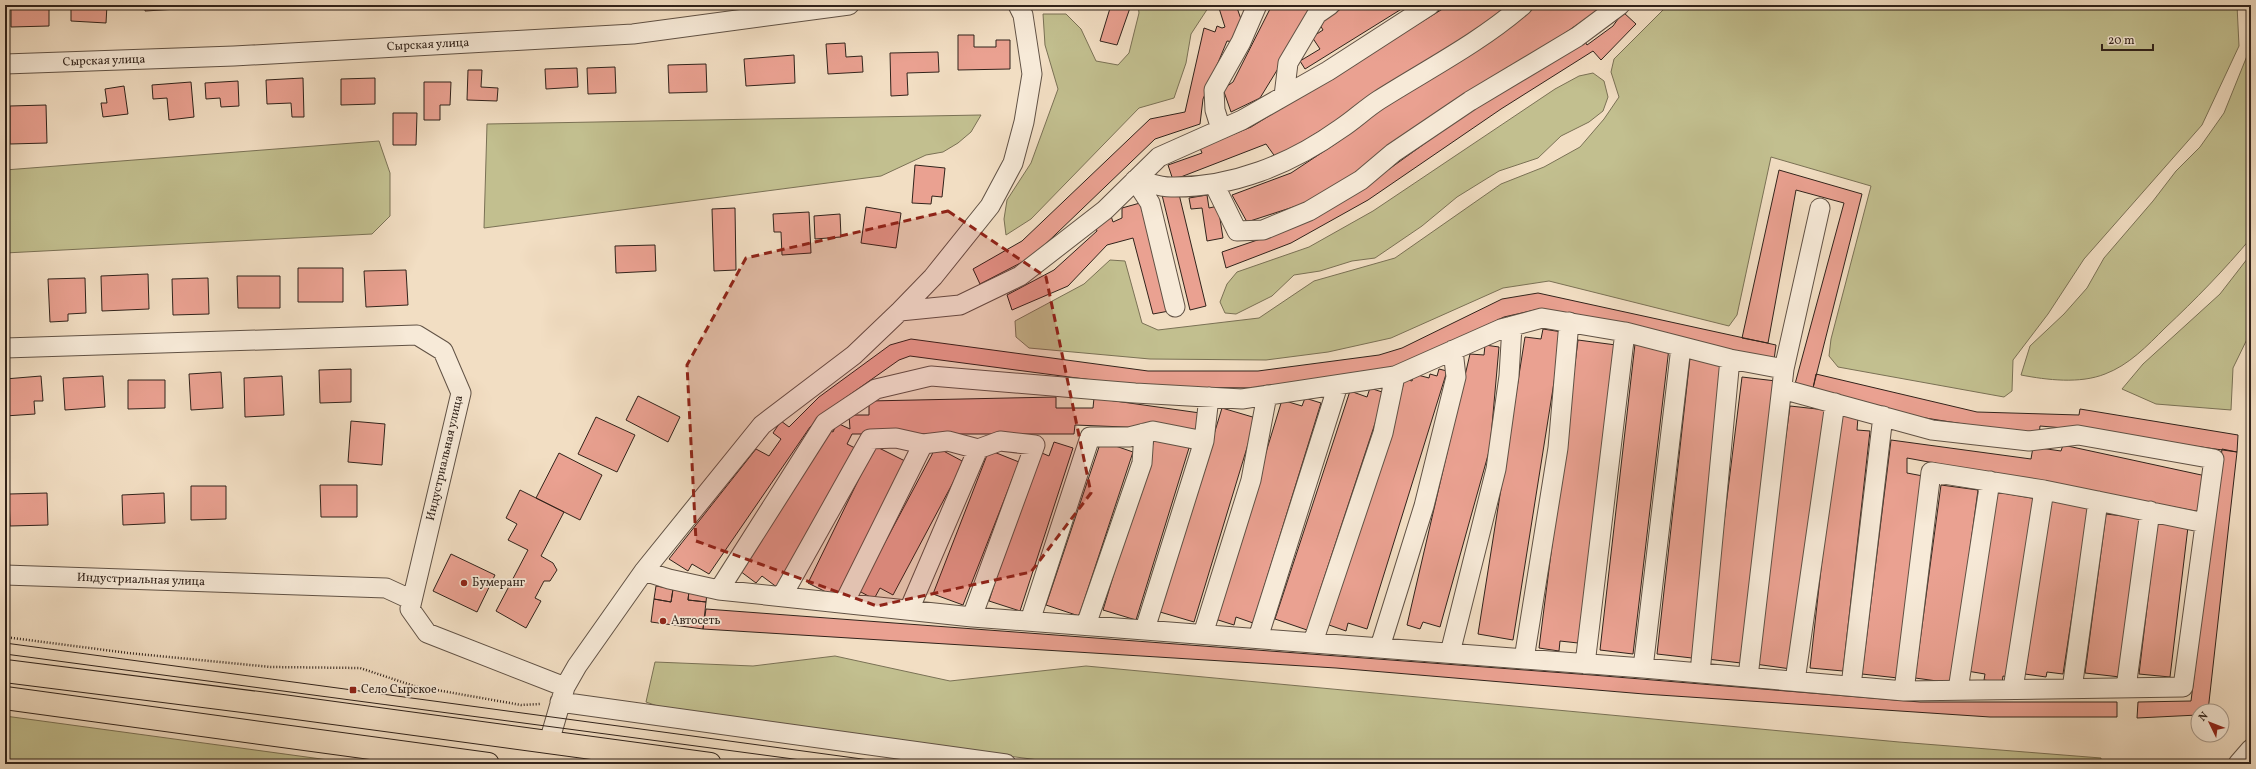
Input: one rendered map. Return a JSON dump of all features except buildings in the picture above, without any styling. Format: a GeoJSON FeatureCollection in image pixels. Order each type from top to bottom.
{"type":"FeatureCollection","features":[{"type":"Feature","properties":{"kind":"main road"},"geometry":{"type":"LineString","coordinates":[[5,671],[282,706],[710,764]]}},
{"type":"Feature","properties":{"kind":"main road"},"geometry":{"type":"LineString","coordinates":[[5,698],[488,764]]}},
{"type":"Feature","properties":{"kind":"street","name":"Сырская улица"},"geometry":{"type":"LineString","coordinates":[[5,64],[234,56],[633,34],[849,5]]}},
{"type":"Feature","properties":{"kind":"street"},"geometry":{"type":"LineString","coordinates":[[549,742],[562,694],[644,571],[762,425],[854,355],[900,311],[933,277],[990,206],[1012,163],[1024,122],[1032,74],[1023,15],[1018,5]]}},
{"type":"Feature","properties":{"kind":"street"},"geometry":{"type":"LineString","coordinates":[[1221,129],[1215,110],[1214,90],[1241,42],[1257,5]]}},
{"type":"Feature","properties":{"kind":"street"},"geometry":{"type":"LineString","coordinates":[[1284,96],[1288,64],[1317,14],[1330,5]]}},
{"type":"Feature","properties":{"kind":"street"},"geometry":{"type":"LineString","coordinates":[[900,311],[960,305],[1020,276],[1105,210],[1159,157],[1221,129],[1284,96],[1328,71],[1430,5]]}},
{"type":"Feature","properties":{"kind":"street"},"geometry":{"type":"LineString","coordinates":[[1135,180],[1170,187],[1214,184],[1261,172],[1300,155],[1340,129],[1378,101],[1460,52],[1523,5]]}},
{"type":"Feature","properties":{"kind":"street"},"geometry":{"type":"LineString","coordinates":[[1214,184],[1237,231],[1263,230],[1309,212],[1361,180],[1393,153],[1470,101],[1577,38],[1620,5]]}},
{"type":"Feature","properties":{"kind":"street"},"geometry":{"type":"LineString","coordinates":[[1135,180],[1150,203],[1175,307]]}},
{"type":"Feature","properties":{"kind":"street"},"geometry":{"type":"LineString","coordinates":[[1748,676],[1784,369],[1820,208]]}},
{"type":"Feature","properties":{"kind":"street"},"geometry":{"type":"LineString","coordinates":[[719,590],[825,423],[876,389],[931,376],[1242,399],[1395,376],[1501,329],[1542,318],[1626,332],[1730,359],[1784,369]]}},
{"type":"Feature","properties":{"kind":"street"},"geometry":{"type":"LineString","coordinates":[[1524,659],[1558,448],[1569,322]]}},
{"type":"Feature","properties":{"kind":"street"},"geometry":{"type":"LineString","coordinates":[[1450,653],[1496,469],[1509,376],[1512,326]]}},
{"type":"Feature","properties":{"kind":"street"},"geometry":{"type":"LineString","coordinates":[[1585,664],[1626,332]]}},
{"type":"Feature","properties":{"kind":"street","name":"Индустриальная улица"},"geometry":{"type":"LineString","coordinates":[[5,348],[417,335],[443,351],[461,392],[412,600],[386,588],[5,575]]}},
{"type":"Feature","properties":{"kind":"street"},"geometry":{"type":"LineString","coordinates":[[1643,668],[1681,347]]}},
{"type":"Feature","properties":{"kind":"street"},"geometry":{"type":"LineString","coordinates":[[1380,647],[1424,506],[1455,384],[1456,377],[1453,350]]}},
{"type":"Feature","properties":{"kind":"street"},"geometry":{"type":"LineString","coordinates":[[1700,673],[1730,359]]}},
{"type":"Feature","properties":{"kind":"street"},"geometry":{"type":"LineString","coordinates":[[1313,642],[1383,433],[1395,376]]}},
{"type":"Feature","properties":{"kind":"street"},"geometry":{"type":"LineString","coordinates":[[1258,638],[1338,385]]}},
{"type":"Feature","properties":{"kind":"street"},"geometry":{"type":"LineString","coordinates":[[644,571],[669,579],[719,590],[972,617],[1748,676],[1904,691],[2183,687],[2214,459],[2078,435],[2029,441],[1932,430],[1782,389]]}},
{"type":"Feature","properties":{"kind":"street"},"geometry":{"type":"LineString","coordinates":[[1203,634],[1251,480],[1267,395]]}},
{"type":"Feature","properties":{"kind":"street"},"geometry":{"type":"LineString","coordinates":[[1145,629],[1204,441],[1209,397]]}},
{"type":"Feature","properties":{"kind":"street"},"geometry":{"type":"LineString","coordinates":[[1795,681],[1835,403]]}},
{"type":"Feature","properties":{"kind":"street"},"geometry":{"type":"LineString","coordinates":[[1851,686],[1883,416]]}},
{"type":"Feature","properties":{"kind":"street"},"geometry":{"type":"LineString","coordinates":[[1030,621],[1090,437],[1129,437],[1153,431],[1204,441]]}},
{"type":"Feature","properties":{"kind":"street"},"geometry":{"type":"LineString","coordinates":[[1086,625],[1142,464],[1144,433]]}},
{"type":"Feature","properties":{"kind":"street"},"geometry":{"type":"LineString","coordinates":[[782,596],[870,439],[896,438],[923,444],[948,441],[978,449],[1000,442],[1035,445],[972,617]]}},
{"type":"Feature","properties":{"kind":"street"},"geometry":{"type":"LineString","coordinates":[[844,603],[923,444]]}},
{"type":"Feature","properties":{"kind":"street"},"geometry":{"type":"LineString","coordinates":[[909,610],[978,449]]}},
{"type":"Feature","properties":{"kind":"street"},"geometry":{"type":"LineString","coordinates":[[1904,691],[1931,472],[2044,490],[2205,523]]}},
{"type":"Feature","properties":{"kind":"street"},"geometry":{"type":"LineString","coordinates":[[1958,690],[1990,481]]}},
{"type":"Feature","properties":{"kind":"street"},"geometry":{"type":"LineString","coordinates":[[2013,690],[2044,490]]}},
{"type":"Feature","properties":{"kind":"street"},"geometry":{"type":"LineString","coordinates":[[2072,689],[2098,501]]}},
{"type":"Feature","properties":{"kind":"street"},"geometry":{"type":"LineString","coordinates":[[2126,688],[2150,511]]}},
{"type":"Feature","properties":{"kind":"street"},"geometry":{"type":"LineString","coordinates":[[412,600],[410,609],[426,633],[562,694],[1006,764]]}},
{"type":"Feature","properties":{"kind":"street"},"geometry":{"type":"LineString","coordinates":[[2238,764],[2251,749]]}},
{"type":"Feature","properties":{"kind":"path"},"geometry":{"type":"LineString","coordinates":[[5,637],[271,667],[360,668],[414,686],[521,705],[562,694]]}},
{"type":"Feature","properties":{"kind":"highlighted area"},"geometry":{"type":"Polygon","coordinates":[[[948,211],[1046,277],[1091,493],[1031,572],[877,606],[696,541],[687,365],[746,258],[948,211]]]}},
{"type":"Feature","properties":{"kind":"shaded area"},"geometry":{"type":"Polygon","coordinates":[[[1138,5],[1210,5],[1191,34],[1186,63],[1174,98],[1139,108],[1031,219],[1006,235],[1004,219],[1007,200],[1031,163],[1058,89],[1045,45],[1043,14],[1066,14],[1081,29],[1096,61],[1118,65],[1129,53],[1139,13],[1138,5]]]}},
{"type":"Feature","properties":{"kind":"shaded area"},"geometry":{"type":"Polygon","coordinates":[[[1668,5],[2237,5],[2239,46],[2202,125],[2084,259],[2048,314],[2013,360],[2012,391],[2004,397],[1838,367],[1829,356],[1831,339],[1871,186],[1771,157],[1737,315],[1729,326],[1549,281],[1503,288],[1391,338],[1328,352],[1266,360],[1150,359],[1029,348],[1016,337],[1015,321],[1084,284],[1110,260],[1125,261],[1142,323],[1158,330],[1259,318],[1314,281],[1395,258],[1501,184],[1544,167],[1580,147],[1604,119],[1619,97],[1611,72],[1614,59],[1668,5]]]}},
{"type":"Feature","properties":{"kind":"shaded area"},"geometry":{"type":"Polygon","coordinates":[[[2251,46],[2251,238],[2188,306],[2144,348],[2122,366],[2095,377],[2074,380],[2052,380],[2021,375],[2030,346],[2064,314],[2087,288],[2104,258],[2153,201],[2176,171],[2200,147],[2224,113],[2251,46]]]}},
{"type":"Feature","properties":{"kind":"shaded area"},"geometry":{"type":"Polygon","coordinates":[[[1593,73],[1604,81],[1608,97],[1603,111],[1589,122],[1561,136],[1538,158],[1499,171],[1457,197],[1422,226],[1375,258],[1352,261],[1320,271],[1294,275],[1272,296],[1236,314],[1225,313],[1220,302],[1227,284],[1237,272],[1309,247],[1373,211],[1555,89],[1579,76],[1593,73]]]}},
{"type":"Feature","properties":{"kind":"shaded area"},"geometry":{"type":"Polygon","coordinates":[[[981,115],[971,132],[958,143],[943,152],[926,155],[881,176],[484,228],[487,124],[981,115]]]}},
{"type":"Feature","properties":{"kind":"shaded area"},"geometry":{"type":"Polygon","coordinates":[[[379,141],[390,173],[390,216],[372,234],[5,253],[5,170],[379,141]]]}},
{"type":"Feature","properties":{"kind":"shaded area"},"geometry":{"type":"Polygon","coordinates":[[[2251,254],[2251,331],[2233,368],[2231,410],[2156,404],[2122,389],[2143,364],[2220,294],[2251,254]]]}},
{"type":"Feature","properties":{"kind":"shaded area"},"geometry":{"type":"Polygon","coordinates":[[[835,656],[950,681],[1086,666],[1899,742],[2101,758],[2101,764],[1069,764],[818,731],[663,708],[646,702],[655,662],[753,666],[835,656]]]}},
{"type":"Feature","properties":{"kind":"shaded area"},"geometry":{"type":"Polygon","coordinates":[[[5,716],[358,764],[5,764],[5,716]]]}},
{"type":"Feature","properties":{"kind":"tram line"},"geometry":{"type":"LineString","coordinates":[[5,643],[899,764]]}},
{"type":"Feature","properties":{"kind":"tram line"},"geometry":{"type":"LineString","coordinates":[[5,654],[831,764]]}},
{"type":"Feature","properties":{"kind":"place","name":"Бумеранг"},"geometry":{"type":"Point","coordinates":[464,583]}},
{"type":"Feature","properties":{"kind":"place","name":"Автосеть"},"geometry":{"type":"Point","coordinates":[663,621]}},
{"type":"Feature","properties":{"kind":"place","name":"Село Сырское"},"geometry":{"type":"Point","coordinates":[353,690]}}]}
